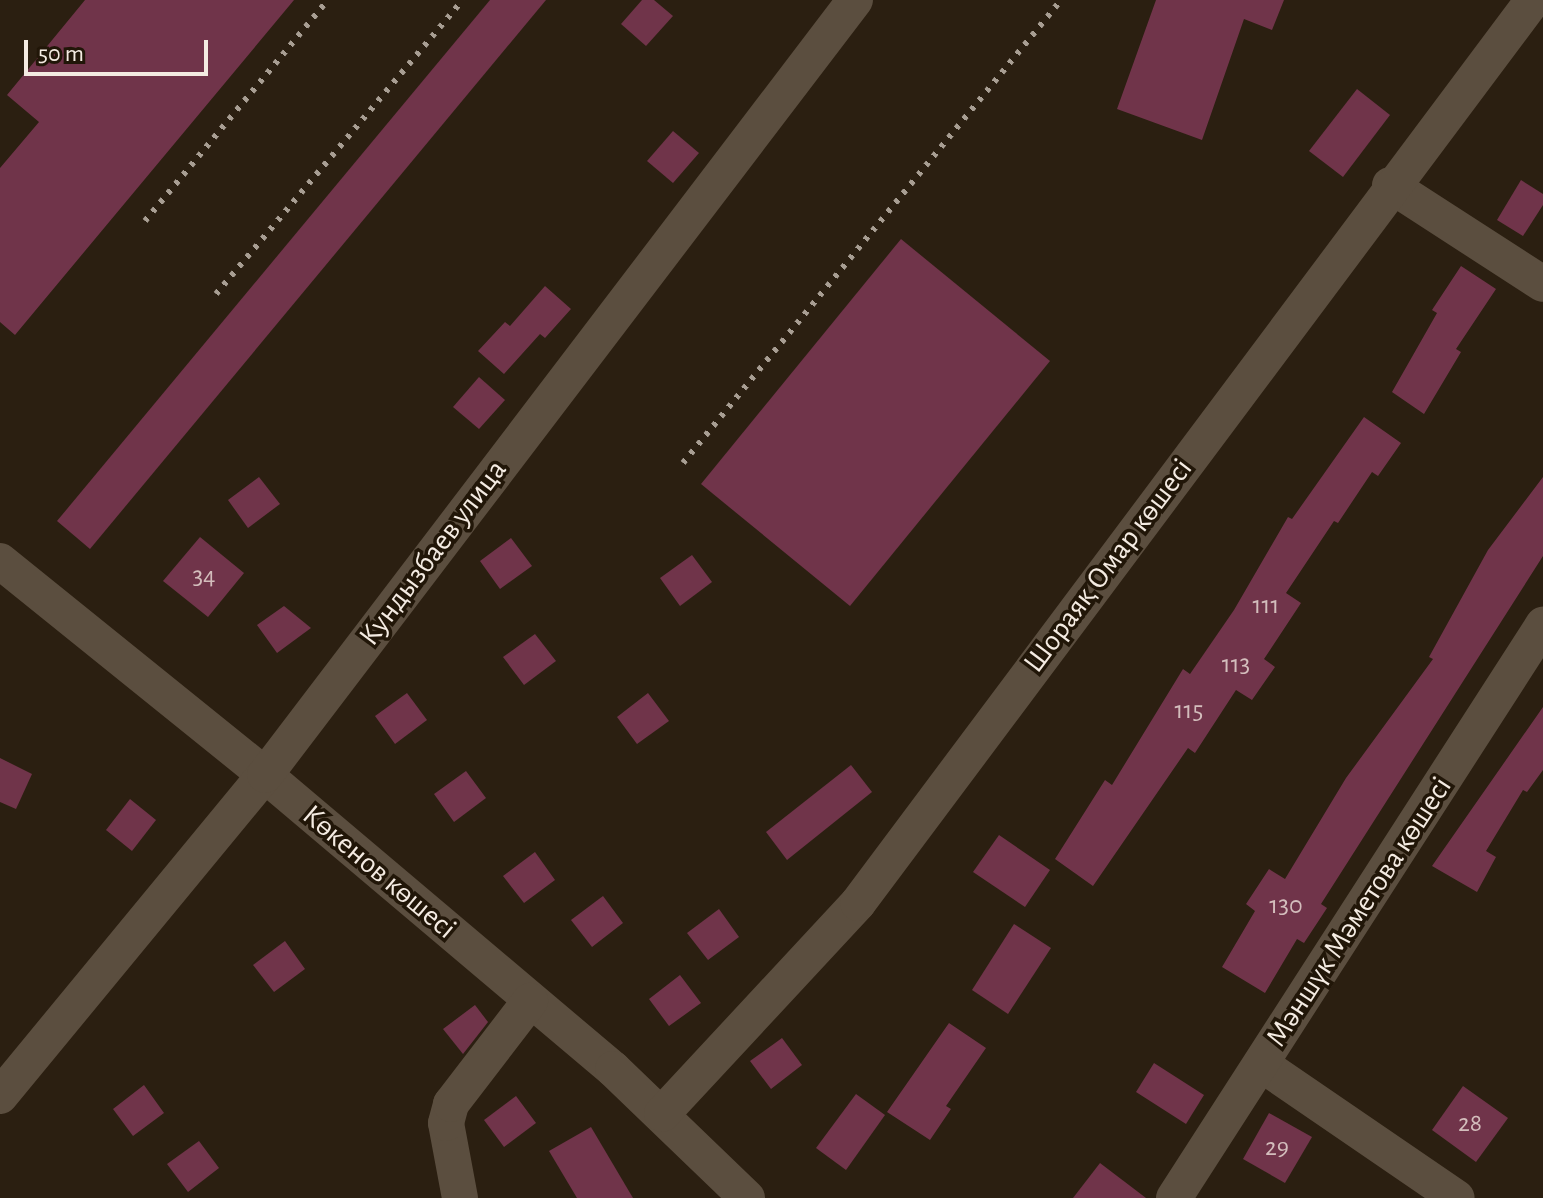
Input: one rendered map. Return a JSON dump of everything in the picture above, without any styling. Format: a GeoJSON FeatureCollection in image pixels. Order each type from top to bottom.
{"type":"FeatureCollection","features":[{"type":"Feature","properties":{"kind":"street","name":"Кундызбаев улица"},"geometry":{"type":"LineString","coordinates":[[0,1096],[265,775],[855,0]]}},
{"type":"Feature","properties":{"kind":"street","name":"Шораяқ Омар көшесі"},"geometry":{"type":"LineString","coordinates":[[662,1114],[858,903],[1390,185],[1533,0]]}},
{"type":"Feature","properties":{"kind":"street"},"geometry":{"type":"LineString","coordinates":[[1390,185],[1543,284]]}},
{"type":"Feature","properties":{"kind":"street","name":"Көкенов көшесі"},"geometry":{"type":"LineString","coordinates":[[0,561],[265,775],[662,1114],[747,1198]]}},
{"type":"Feature","properties":{"kind":"street","name":"Мәншүк Мәметова көшесі"},"geometry":{"type":"LineString","coordinates":[[1174,1198],[1543,625]]}},
{"type":"Feature","properties":{"kind":"street"},"geometry":{"type":"LineString","coordinates":[[460,1198],[446,1123],[451,1104],[530,1001]]}},
{"type":"Feature","properties":{"kind":"street"},"geometry":{"type":"LineString","coordinates":[[1261,1064],[1457,1198]]}},
{"type":"Feature","properties":{"kind":"building"},"geometry":{"type":"Polygon","coordinates":[[[85,0],[294,0],[15,335],[0,322],[0,168],[39,122],[7,95],[85,0]]]}},
{"type":"Feature","properties":{"kind":"building"},"geometry":{"type":"Polygon","coordinates":[[[490,0],[546,0],[90,549],[57,521],[490,0]]]}},
{"type":"Feature","properties":{"kind":"building"},"geometry":{"type":"Polygon","coordinates":[[[642,0],[654,0],[673,16],[646,46],[621,24],[642,0]]]}},
{"type":"Feature","properties":{"kind":"building"},"geometry":{"type":"Polygon","coordinates":[[[1156,0],[1284,0],[1272,30],[1244,19],[1202,140],[1117,109],[1156,0]]]}},
{"type":"Feature","properties":{"kind":"building"},"geometry":{"type":"Polygon","coordinates":[[[1357,89],[1390,115],[1343,177],[1309,151],[1357,89]]]}},
{"type":"Feature","properties":{"kind":"building"},"geometry":{"type":"Polygon","coordinates":[[[673,131],[699,153],[673,183],[647,161],[673,131]]]}},
{"type":"Feature","properties":{"kind":"building"},"geometry":{"type":"Polygon","coordinates":[[[1521,180],[1543,194],[1543,205],[1523,236],[1497,220],[1521,180]]]}},
{"type":"Feature","properties":{"kind":"building"},"geometry":{"type":"Polygon","coordinates":[[[901,239],[1050,361],[850,606],[701,484],[901,239]]]}},
{"type":"Feature","properties":{"kind":"building"},"geometry":{"type":"Polygon","coordinates":[[[1461,266],[1496,289],[1456,349],[1461,352],[1424,414],[1392,392],[1437,313],[1432,310],[1461,266]]]}},
{"type":"Feature","properties":{"kind":"building"},"geometry":{"type":"Polygon","coordinates":[[[545,286],[571,309],[545,338],[540,334],[504,374],[478,351],[505,322],[510,326],[545,286]]]}},
{"type":"Feature","properties":{"kind":"building"},"geometry":{"type":"Polygon","coordinates":[[[479,377],[505,400],[479,429],[453,407],[479,377]]]}},
{"type":"Feature","properties":{"kind":"building"},"geometry":{"type":"Polygon","coordinates":[[[1364,417],[1401,443],[1378,476],[1372,472],[1338,523],[1334,521],[1286,593],[1301,603],[1264,659],[1275,667],[1252,700],[1236,690],[1195,753],[1188,748],[1093,886],[1055,859],[1105,780],[1112,785],[1183,669],[1190,674],[1234,610],[1288,517],[1292,519],[1364,417]]]}},
{"type":"Feature","properties":{"kind":"building"},"geometry":{"type":"Polygon","coordinates":[[[259,477],[280,504],[248,528],[228,500],[259,477]]]}},
{"type":"Feature","properties":{"kind":"building"},"geometry":{"type":"Polygon","coordinates":[[[1543,477],[1543,556],[1321,904],[1327,908],[1304,943],[1297,939],[1265,993],[1222,967],[1255,911],[1246,904],[1269,869],[1285,879],[1346,778],[1433,659],[1429,657],[1488,550],[1543,477]]]}},
{"type":"Feature","properties":{"kind":"building"},"geometry":{"type":"Polygon","coordinates":[[[200,537],[244,573],[208,617],[163,581],[200,537]]]}},
{"type":"Feature","properties":{"kind":"building"},"geometry":{"type":"Polygon","coordinates":[[[511,538],[532,566],[500,589],[480,561],[511,538]]]}},
{"type":"Feature","properties":{"kind":"building"},"geometry":{"type":"Polygon","coordinates":[[[692,555],[712,582],[680,606],[660,578],[692,555]]]}},
{"type":"Feature","properties":{"kind":"building"},"geometry":{"type":"Polygon","coordinates":[[[284,606],[311,628],[277,653],[257,625],[284,606]]]}},
{"type":"Feature","properties":{"kind":"building"},"geometry":{"type":"Polygon","coordinates":[[[535,634],[556,661],[524,685],[503,657],[535,634]]]}},
{"type":"Feature","properties":{"kind":"building"},"geometry":{"type":"Polygon","coordinates":[[[407,693],[427,720],[395,744],[375,716],[407,693]]]}},
{"type":"Feature","properties":{"kind":"building"},"geometry":{"type":"Polygon","coordinates":[[[648,693],[669,721],[637,744],[617,717],[648,693]]]}},
{"type":"Feature","properties":{"kind":"building"},"geometry":{"type":"Polygon","coordinates":[[[1543,707],[1543,770],[1527,792],[1523,790],[1486,851],[1496,857],[1477,892],[1432,866],[1543,707]]]}},
{"type":"Feature","properties":{"kind":"building"},"geometry":{"type":"Polygon","coordinates":[[[0,758],[32,774],[16,809],[0,802],[0,758]]]}},
{"type":"Feature","properties":{"kind":"building"},"geometry":{"type":"Polygon","coordinates":[[[851,765],[872,792],[787,860],[766,832],[851,765]]]}},
{"type":"Feature","properties":{"kind":"building"},"geometry":{"type":"Polygon","coordinates":[[[466,771],[486,798],[454,822],[434,794],[466,771]]]}},
{"type":"Feature","properties":{"kind":"building"},"geometry":{"type":"Polygon","coordinates":[[[130,799],[156,820],[132,851],[106,830],[130,799]]]}},
{"type":"Feature","properties":{"kind":"building"},"geometry":{"type":"Polygon","coordinates":[[[999,835],[1050,870],[1025,907],[973,872],[999,835]]]}},
{"type":"Feature","properties":{"kind":"building"},"geometry":{"type":"Polygon","coordinates":[[[535,852],[555,880],[524,903],[503,876],[535,852]]]}},
{"type":"Feature","properties":{"kind":"building"},"geometry":{"type":"Polygon","coordinates":[[[603,896],[623,923],[592,947],[571,920],[603,896]]]}},
{"type":"Feature","properties":{"kind":"building"},"geometry":{"type":"Polygon","coordinates":[[[719,909],[739,937],[708,960],[687,933],[719,909]]]}},
{"type":"Feature","properties":{"kind":"building"},"geometry":{"type":"Polygon","coordinates":[[[1014,924],[1051,948],[1008,1014],[972,990],[1014,924]]]}},
{"type":"Feature","properties":{"kind":"building"},"geometry":{"type":"Polygon","coordinates":[[[285,941],[305,969],[274,992],[253,965],[285,941]]]}},
{"type":"Feature","properties":{"kind":"building"},"geometry":{"type":"Polygon","coordinates":[[[680,975],[701,1003],[669,1026],[649,999],[680,975]]]}},
{"type":"Feature","properties":{"kind":"building"},"geometry":{"type":"Polygon","coordinates":[[[475,1005],[488,1022],[463,1054],[443,1029],[475,1005]]]}},
{"type":"Feature","properties":{"kind":"building"},"geometry":{"type":"Polygon","coordinates":[[[949,1023],[986,1048],[946,1106],[951,1109],[930,1140],[887,1112],[949,1023]]]}},
{"type":"Feature","properties":{"kind":"building"},"geometry":{"type":"Polygon","coordinates":[[[782,1038],[802,1065],[771,1089],[750,1061],[782,1038]]]}},
{"type":"Feature","properties":{"kind":"building"},"geometry":{"type":"Polygon","coordinates":[[[1154,1063],[1204,1095],[1186,1124],[1136,1092],[1154,1063]]]}},
{"type":"Feature","properties":{"kind":"building"},"geometry":{"type":"Polygon","coordinates":[[[144,1085],[164,1113],[133,1136],[113,1109],[144,1085]]]}},
{"type":"Feature","properties":{"kind":"building"},"geometry":{"type":"Polygon","coordinates":[[[1463,1086],[1508,1118],[1476,1162],[1432,1130],[1463,1086]]]}},
{"type":"Feature","properties":{"kind":"building"},"geometry":{"type":"Polygon","coordinates":[[[856,1094],[885,1115],[846,1170],[816,1148],[856,1094]]]}},
{"type":"Feature","properties":{"kind":"building"},"geometry":{"type":"Polygon","coordinates":[[[516,1096],[536,1123],[504,1147],[484,1120],[516,1096]]]}},
{"type":"Feature","properties":{"kind":"building"},"geometry":{"type":"Polygon","coordinates":[[[1269,1113],[1312,1137],[1285,1183],[1243,1159],[1269,1113]]]}},
{"type":"Feature","properties":{"kind":"building"},"geometry":{"type":"Polygon","coordinates":[[[591,1127],[633,1198],[577,1198],[549,1151],[591,1127]]]}},
{"type":"Feature","properties":{"kind":"building"},"geometry":{"type":"Polygon","coordinates":[[[199,1141],[219,1168],[188,1192],[167,1164],[199,1141]]]}},
{"type":"Feature","properties":{"kind":"building"},"geometry":{"type":"Polygon","coordinates":[[[1100,1163],[1146,1198],[1073,1198],[1100,1163]]]}},
{"type":"Feature","properties":{"kind":"railway"},"geometry":{"type":"LineString","coordinates":[[145,221],[328,0]]}},
{"type":"Feature","properties":{"kind":"railway"},"geometry":{"type":"LineString","coordinates":[[216,294],[463,0]]}},
{"type":"Feature","properties":{"kind":"railway"},"geometry":{"type":"LineString","coordinates":[[683,463],[1061,0]]}}]}
